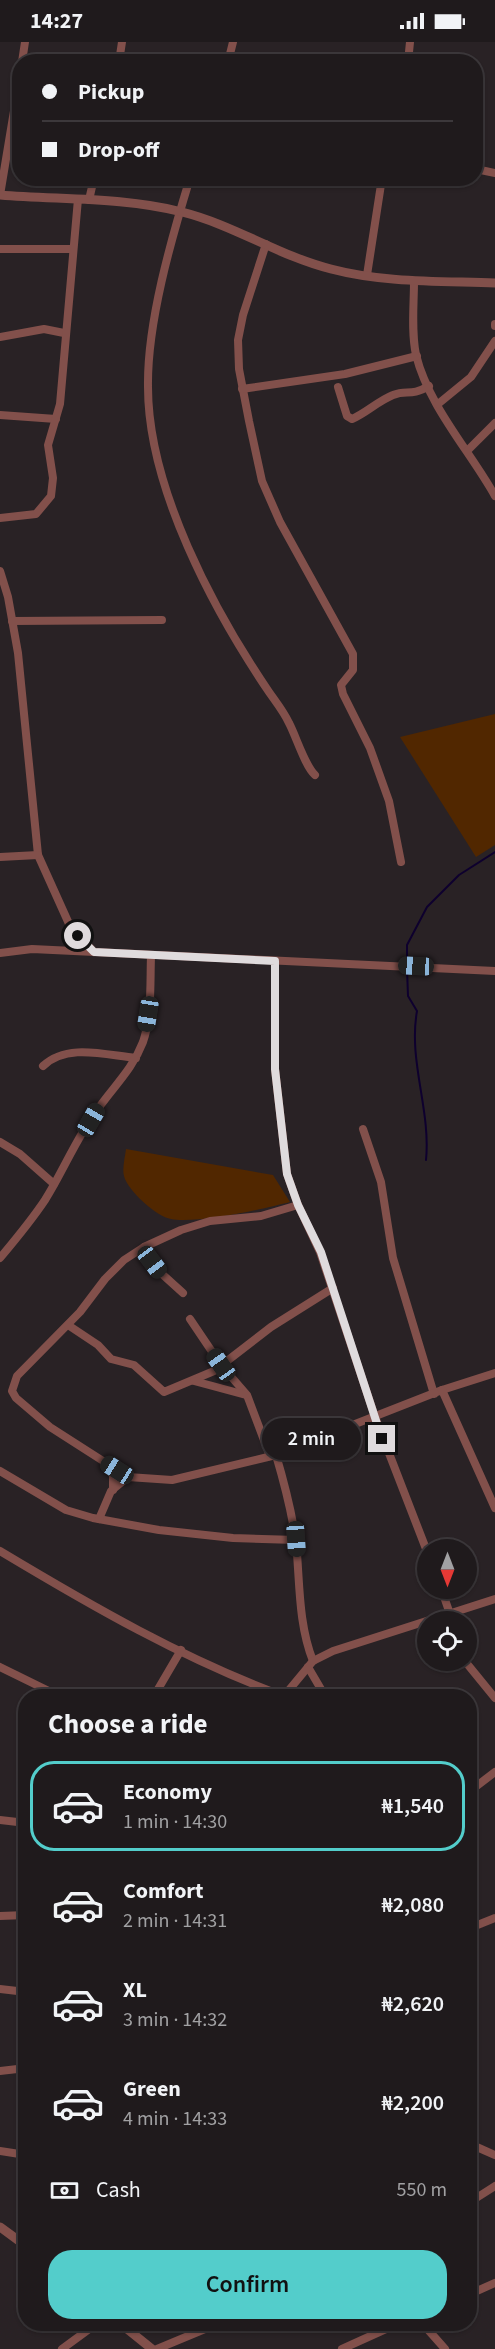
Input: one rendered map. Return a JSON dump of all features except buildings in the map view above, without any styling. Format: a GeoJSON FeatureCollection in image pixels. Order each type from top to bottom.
{"type":"FeatureCollection","features":[{"type":"Feature","properties":{"kind":"street"},"geometry":{"type":"LineString","coordinates":[[12,123],[0,195],[89,200],[180,212],[239,230],[266,244],[332,269],[414,280],[495,283]]}},
{"type":"Feature","properties":{"kind":"street"},"geometry":{"type":"LineString","coordinates":[[89,200],[92,186]]}},
{"type":"Feature","properties":{"kind":"street"},"geometry":{"type":"LineString","coordinates":[[188,186],[150,350],[147,389],[165,489],[188,547],[219,611],[246,659],[288,721],[315,775]]}},
{"type":"Feature","properties":{"kind":"street"},"geometry":{"type":"LineString","coordinates":[[367,275],[381,186]]}},
{"type":"Feature","properties":{"kind":"street"},"geometry":{"type":"LineString","coordinates":[[0,518],[36,514],[51,496],[53,478],[48,445],[60,404],[64,333],[78,199]]}},
{"type":"Feature","properties":{"kind":"street"},"geometry":{"type":"LineString","coordinates":[[266,244],[243,315],[238,340],[242,389],[262,481],[280,522],[353,654],[353,670],[341,685],[343,694],[370,748],[389,801],[401,862]]}},
{"type":"Feature","properties":{"kind":"street"},"geometry":{"type":"LineString","coordinates":[[0,249],[74,249]]}},
{"type":"Feature","properties":{"kind":"street"},"geometry":{"type":"LineString","coordinates":[[414,280],[413,326],[417,356],[438,404],[495,496]]}},
{"type":"Feature","properties":{"kind":"street"},"geometry":{"type":"LineString","coordinates":[[0,337],[44,329],[64,333]]}},
{"type":"Feature","properties":{"kind":"street"},"geometry":{"type":"LineString","coordinates":[[438,404],[471,377],[495,341]]}},
{"type":"Feature","properties":{"kind":"street"},"geometry":{"type":"LineString","coordinates":[[242,389],[336,376],[417,356]]}},
{"type":"Feature","properties":{"kind":"street"},"geometry":{"type":"LineString","coordinates":[[338,387],[347,416],[352,419],[397,393],[416,393],[429,386]]}},
{"type":"Feature","properties":{"kind":"street"},"geometry":{"type":"LineString","coordinates":[[0,415],[56,419]]}},
{"type":"Feature","properties":{"kind":"street"},"geometry":{"type":"LineString","coordinates":[[467,451],[495,423]]}},
{"type":"Feature","properties":{"kind":"street"},"geometry":{"type":"LineString","coordinates":[[0,571],[18,653],[38,855],[70,926],[94,952]]}},
{"type":"Feature","properties":{"kind":"street"},"geometry":{"type":"LineString","coordinates":[[12,621],[162,620]]}},
{"type":"Feature","properties":{"kind":"street"},"geometry":{"type":"LineString","coordinates":[[0,857],[38,855]]}},
{"type":"Feature","properties":{"kind":"street"},"geometry":{"type":"LineString","coordinates":[[0,953],[32,949],[495,971]]}},
{"type":"Feature","properties":{"kind":"street"},"geometry":{"type":"LineString","coordinates":[[0,1258],[22,1233],[54,1184],[99,1106],[117,1087],[136,1058],[144,1040],[148,1014],[151,956]]}},
{"type":"Feature","properties":{"kind":"street"},"geometry":{"type":"LineString","coordinates":[[275,961],[275,1069],[287,1174],[298,1205],[312,1231],[375,1417],[422,1539]]}},
{"type":"Feature","properties":{"kind":"street"},"geometry":{"type":"LineString","coordinates":[[43,1066],[58,1055],[70,1052],[136,1058]]}},
{"type":"Feature","properties":{"kind":"street"},"geometry":{"type":"LineString","coordinates":[[363,1129],[381,1182],[393,1258],[434,1394]]}},
{"type":"Feature","properties":{"kind":"street"},"geometry":{"type":"LineString","coordinates":[[0,1142],[20,1154],[54,1184]]}},
{"type":"Feature","properties":{"kind":"street"},"geometry":{"type":"LineString","coordinates":[[298,1205],[261,1216],[210,1221],[181,1230],[144,1247],[124,1260],[68,1325],[17,1376],[12,1391],[16,1398],[50,1427],[128,1477],[172,1480],[273,1456],[442,1390],[495,1373]]}},
{"type":"Feature","properties":{"kind":"street"},"geometry":{"type":"LineString","coordinates":[[144,1247],[162,1275],[183,1293]]}},
{"type":"Feature","properties":{"kind":"street"},"geometry":{"type":"LineString","coordinates":[[68,1325],[98,1345],[111,1359],[134,1365],[164,1392],[194,1381],[221,1365],[271,1327],[333,1288]]}},
{"type":"Feature","properties":{"kind":"street"},"geometry":{"type":"LineString","coordinates":[[190,1319],[221,1365],[247,1395],[273,1456],[296,1539],[301,1609],[307,1645],[311,1664],[322,1689]]}},
{"type":"Feature","properties":{"kind":"street"},"geometry":{"type":"LineString","coordinates":[[194,1381],[247,1395]]}},
{"type":"Feature","properties":{"kind":"street"},"geometry":{"type":"LineString","coordinates":[[442,1390],[495,1508]]}},
{"type":"Feature","properties":{"kind":"street"},"geometry":{"type":"LineString","coordinates":[[106,1463],[113,1475],[113,1490]]}},
{"type":"Feature","properties":{"kind":"street"},"geometry":{"type":"LineString","coordinates":[[0,1471],[66,1510],[99,1519],[159,1530],[233,1538],[296,1539]]}},
{"type":"Feature","properties":{"kind":"street"},"geometry":{"type":"LineString","coordinates":[[99,1519],[113,1490],[128,1477]]}},
{"type":"Feature","properties":{"kind":"street"},"geometry":{"type":"LineString","coordinates":[[0,1551],[69,1593],[227,1673],[267,1689]]}},
{"type":"Feature","properties":{"kind":"street"},"geometry":{"type":"LineString","coordinates":[[459,1611],[495,1599]]}},
{"type":"Feature","properties":{"kind":"street"},"geometry":{"type":"LineString","coordinates":[[290,1689],[311,1664],[333,1651],[417,1626]]}},
{"type":"Feature","properties":{"kind":"street"},"geometry":{"type":"LineString","coordinates":[[158,1689],[181,1650]]}},
{"type":"Feature","properties":{"kind":"street"},"geometry":{"type":"LineString","coordinates":[[0,1667],[44,1689]]}},
{"type":"Feature","properties":{"kind":"street"},"geometry":{"type":"LineString","coordinates":[[473,1671],[495,1698]]}},
{"type":"Feature","properties":{"kind":"street"},"geometry":{"type":"LineString","coordinates":[[477,1786],[495,1772]]}},
{"type":"Feature","properties":{"kind":"street"},"geometry":{"type":"LineString","coordinates":[[0,1820],[18,1822]]}},
{"type":"Feature","properties":{"kind":"street"},"geometry":{"type":"LineString","coordinates":[[0,1916],[18,1915]]}},
{"type":"Feature","properties":{"kind":"street"},"geometry":{"type":"LineString","coordinates":[[477,1925],[495,1918]]}},
{"type":"Feature","properties":{"kind":"street"},"geometry":{"type":"LineString","coordinates":[[0,1989],[18,1991]]}},
{"type":"Feature","properties":{"kind":"street"},"geometry":{"type":"LineString","coordinates":[[0,2071],[18,2069]]}},
{"type":"Feature","properties":{"kind":"street"},"geometry":{"type":"LineString","coordinates":[[477,2147],[495,2156]]}},
{"type":"Feature","properties":{"kind":"street"},"geometry":{"type":"LineString","coordinates":[[0,2151],[18,2154]]}},
{"type":"Feature","properties":{"kind":"street"},"geometry":{"type":"LineString","coordinates":[[477,2198],[495,2186]]}},
{"type":"Feature","properties":{"kind":"street"},"geometry":{"type":"LineString","coordinates":[[0,2227],[18,2240]]}},
{"type":"Feature","properties":{"kind":"street"},"geometry":{"type":"LineString","coordinates":[[477,2291],[495,2283]]}},
{"type":"Feature","properties":{"kind":"street"},"geometry":{"type":"LineString","coordinates":[[62,2349],[86,2331]]}},
{"type":"Feature","properties":{"kind":"street"},"geometry":{"type":"LineString","coordinates":[[130,2331],[152,2349]]}},
{"type":"Feature","properties":{"kind":"street"},"geometry":{"type":"LineString","coordinates":[[157,2349],[200,2331]]}},
{"type":"Feature","properties":{"kind":"street"},"geometry":{"type":"LineString","coordinates":[[342,2349],[382,2331]]}},
{"type":"Feature","properties":{"kind":"street"},"geometry":{"type":"LineString","coordinates":[[429,2331],[445,2349]]}},
{"type":"Feature","properties":{"kind":"shaded area"},"geometry":{"type":"Polygon","coordinates":[[[495,714],[495,845],[476,857],[400,737],[495,714]]]}},
{"type":"Feature","properties":{"kind":"shaded area"},"geometry":{"type":"Polygon","coordinates":[[[126,1149],[273,1175],[290,1202],[212,1218],[171,1219],[143,1202],[126,1182],[123,1170],[126,1149]]]}},
{"type":"Feature","properties":{"kind":"waterway"},"geometry":{"type":"LineString","coordinates":[[407,964],[407,945],[427,907],[459,875],[495,852]]}},
{"type":"Feature","properties":{"kind":"waterway"},"geometry":{"type":"LineString","coordinates":[[407,969],[408,996],[417,1011],[415,1048],[427,1141],[426,1160]]}},
{"type":"Feature","properties":{"kind":"route"},"geometry":{"type":"LineString","coordinates":[[78,936],[94,952],[275,961],[275,1069],[287,1174],[298,1205],[321,1252],[382,1439]]}}]}
